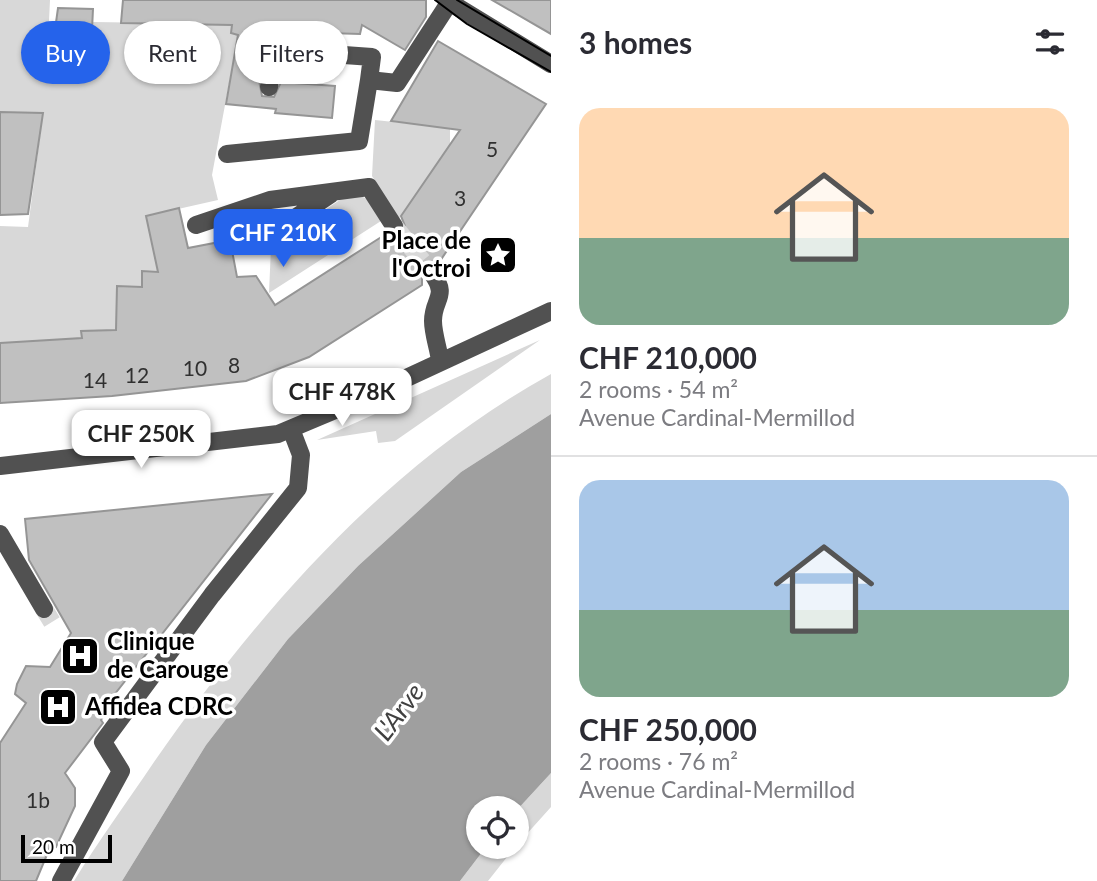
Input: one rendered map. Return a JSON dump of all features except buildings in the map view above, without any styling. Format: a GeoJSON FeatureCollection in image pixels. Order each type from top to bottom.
{"type":"FeatureCollection","features":[{"type":"Feature","properties":{"kind":"street"},"geometry":{"type":"LineString","coordinates":[[369,80],[397,83],[447,1],[551,64]]}},
{"type":"Feature","properties":{"kind":"street"},"geometry":{"type":"LineString","coordinates":[[227,154],[359,141],[372,57],[274,50],[269,87]]}},
{"type":"Feature","properties":{"kind":"street"},"geometry":{"type":"LineString","coordinates":[[196,225],[270,200],[369,187],[394,226]]}},
{"type":"Feature","properties":{"kind":"street"},"geometry":{"type":"LineString","coordinates":[[265,238],[334,192]]}},
{"type":"Feature","properties":{"kind":"street"},"geometry":{"type":"LineString","coordinates":[[432,273],[439,284],[441,295],[433,319],[440,360]]}},
{"type":"Feature","properties":{"kind":"street"},"geometry":{"type":"LineString","coordinates":[[0,466],[234,440],[291,429],[551,311]]}},
{"type":"Feature","properties":{"kind":"street"},"geometry":{"type":"LineString","coordinates":[[61,881],[121,771],[103,741],[212,594],[298,488],[301,455],[291,429]]}},
{"type":"Feature","properties":{"kind":"street"},"geometry":{"type":"LineString","coordinates":[[0,534],[44,609]]}},
{"type":"Feature","properties":{"kind":"shaded area"},"geometry":{"type":"Polygon","coordinates":[[[0,0],[50,0],[49,21],[21,21],[21,84],[110,84],[110,22],[124,22],[124,84],[221,84],[221,24],[232,24],[235,51],[212,175],[218,200],[147,216],[158,272],[142,272],[141,301],[116,330],[81,331],[82,338],[0,343],[0,226],[28,227],[43,114],[0,112],[0,0]]]}},
{"type":"Feature","properties":{"kind":"shaded area"},"geometry":{"type":"Polygon","coordinates":[[[375,120],[450,128],[450,145],[398,220],[372,176],[375,120]]]}},
{"type":"Feature","properties":{"kind":"shaded area"},"geometry":{"type":"Polygon","coordinates":[[[357,194],[369,200],[381,221],[269,293],[271,247],[347,195],[357,194]]]}},
{"type":"Feature","properties":{"kind":"shaded area"},"geometry":{"type":"Polygon","coordinates":[[[540,340],[395,441],[378,443],[376,431],[317,440],[540,340]]]}},
{"type":"Feature","properties":{"kind":"shaded area"},"geometry":{"type":"Polygon","coordinates":[[[551,374],[551,414],[461,472],[358,566],[288,639],[206,745],[122,881],[74,881],[195,705],[283,596],[330,545],[434,452],[491,411],[551,374]]]}},
{"type":"Feature","properties":{"kind":"shaded area"},"geometry":{"type":"Polygon","coordinates":[[[551,773],[551,807],[529,832],[529,797],[551,773]]]}},
{"type":"Feature","properties":{"kind":"shaded area"},"geometry":{"type":"Polygon","coordinates":[[[477,859],[505,859],[488,881],[460,881],[477,859]]]}},
{"type":"Feature","properties":{"kind":"water","name":"L'Arve"},"geometry":{"type":"Polygon","coordinates":[[[551,414],[551,773],[529,797],[466,796],[466,859],[477,859],[460,881],[122,881],[206,745],[288,639],[358,566],[461,472],[551,414]]]}},
{"type":"Feature","properties":{"kind":"tunnel"},"geometry":{"type":"LineString","coordinates":[[394,226],[432,273]]}},
{"type":"Feature","properties":{"kind":"tunnel"},"geometry":{"type":"LineString","coordinates":[[44,609],[52,622]]}},
{"type":"Feature","properties":{"kind":"tram line"},"geometry":{"type":"LineString","coordinates":[[435,0],[467,24],[551,72]]}},
{"type":"Feature","properties":{"kind":"tram line"},"geometry":{"type":"LineString","coordinates":[[457,0],[551,56]]}},
{"type":"Feature","properties":{"kind":"place","name":"Place de l'Octroi"},"geometry":{"type":"Point","coordinates":[498,255]}},
{"type":"Feature","properties":{"kind":"place","name":"Clinique de Carouge"},"geometry":{"type":"Point","coordinates":[80,656]}},
{"type":"Feature","properties":{"kind":"place","name":"Affidea CDRC"},"geometry":{"type":"Point","coordinates":[58,707]}}]}
